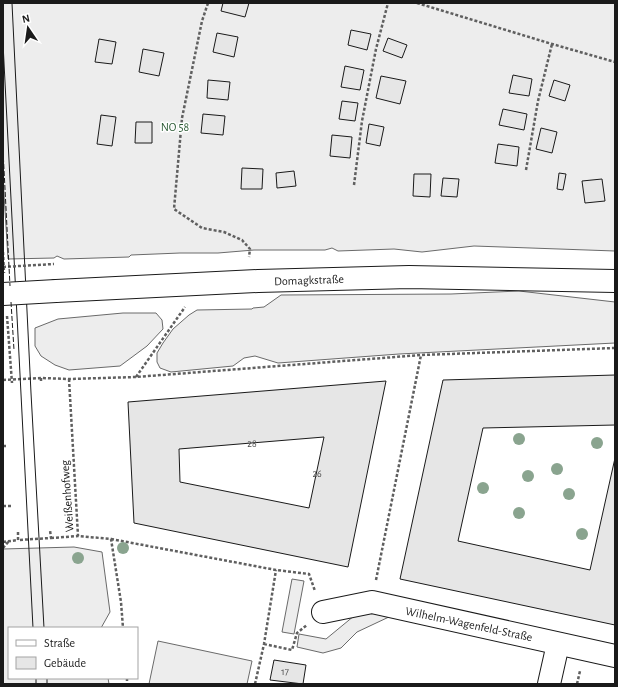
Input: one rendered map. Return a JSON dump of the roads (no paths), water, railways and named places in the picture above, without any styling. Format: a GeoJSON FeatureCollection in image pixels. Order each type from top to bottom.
{"type":"FeatureCollection","features":[{"type":"Feature","properties":{"kind":"street","name":"Domagkstraße"},"geometry":{"type":"LineString","coordinates":[[3,294],[56,290],[222,283],[409,277],[615,281]]}},
{"type":"Feature","properties":{"kind":"street","name":"Wilhelm-Wagenfeld-Straße"},"geometry":{"type":"LineString","coordinates":[[323,612],[372,602],[615,656]]}},
{"type":"Feature","properties":{"kind":"street"},"geometry":{"type":"LineString","coordinates":[[549,684],[558,644]]}},
{"type":"Feature","properties":{"kind":"tram line"},"geometry":{"type":"LineString","coordinates":[[12,3],[44,627]]}},
{"type":"Feature","properties":{"kind":"tram line"},"geometry":{"type":"LineString","coordinates":[[3,43],[33,627]]}},
{"type":"Feature","properties":{"kind":"tram line"},"geometry":{"type":"LineString","coordinates":[[36,679],[36,684]]}},
{"type":"Feature","properties":{"kind":"tram line"},"geometry":{"type":"LineString","coordinates":[[47,679],[47,684]]}},
{"type":"Feature","properties":{"kind":"park label","name":"NO 58"},"geometry":{"type":"Point","coordinates":[175,127]}}]}
